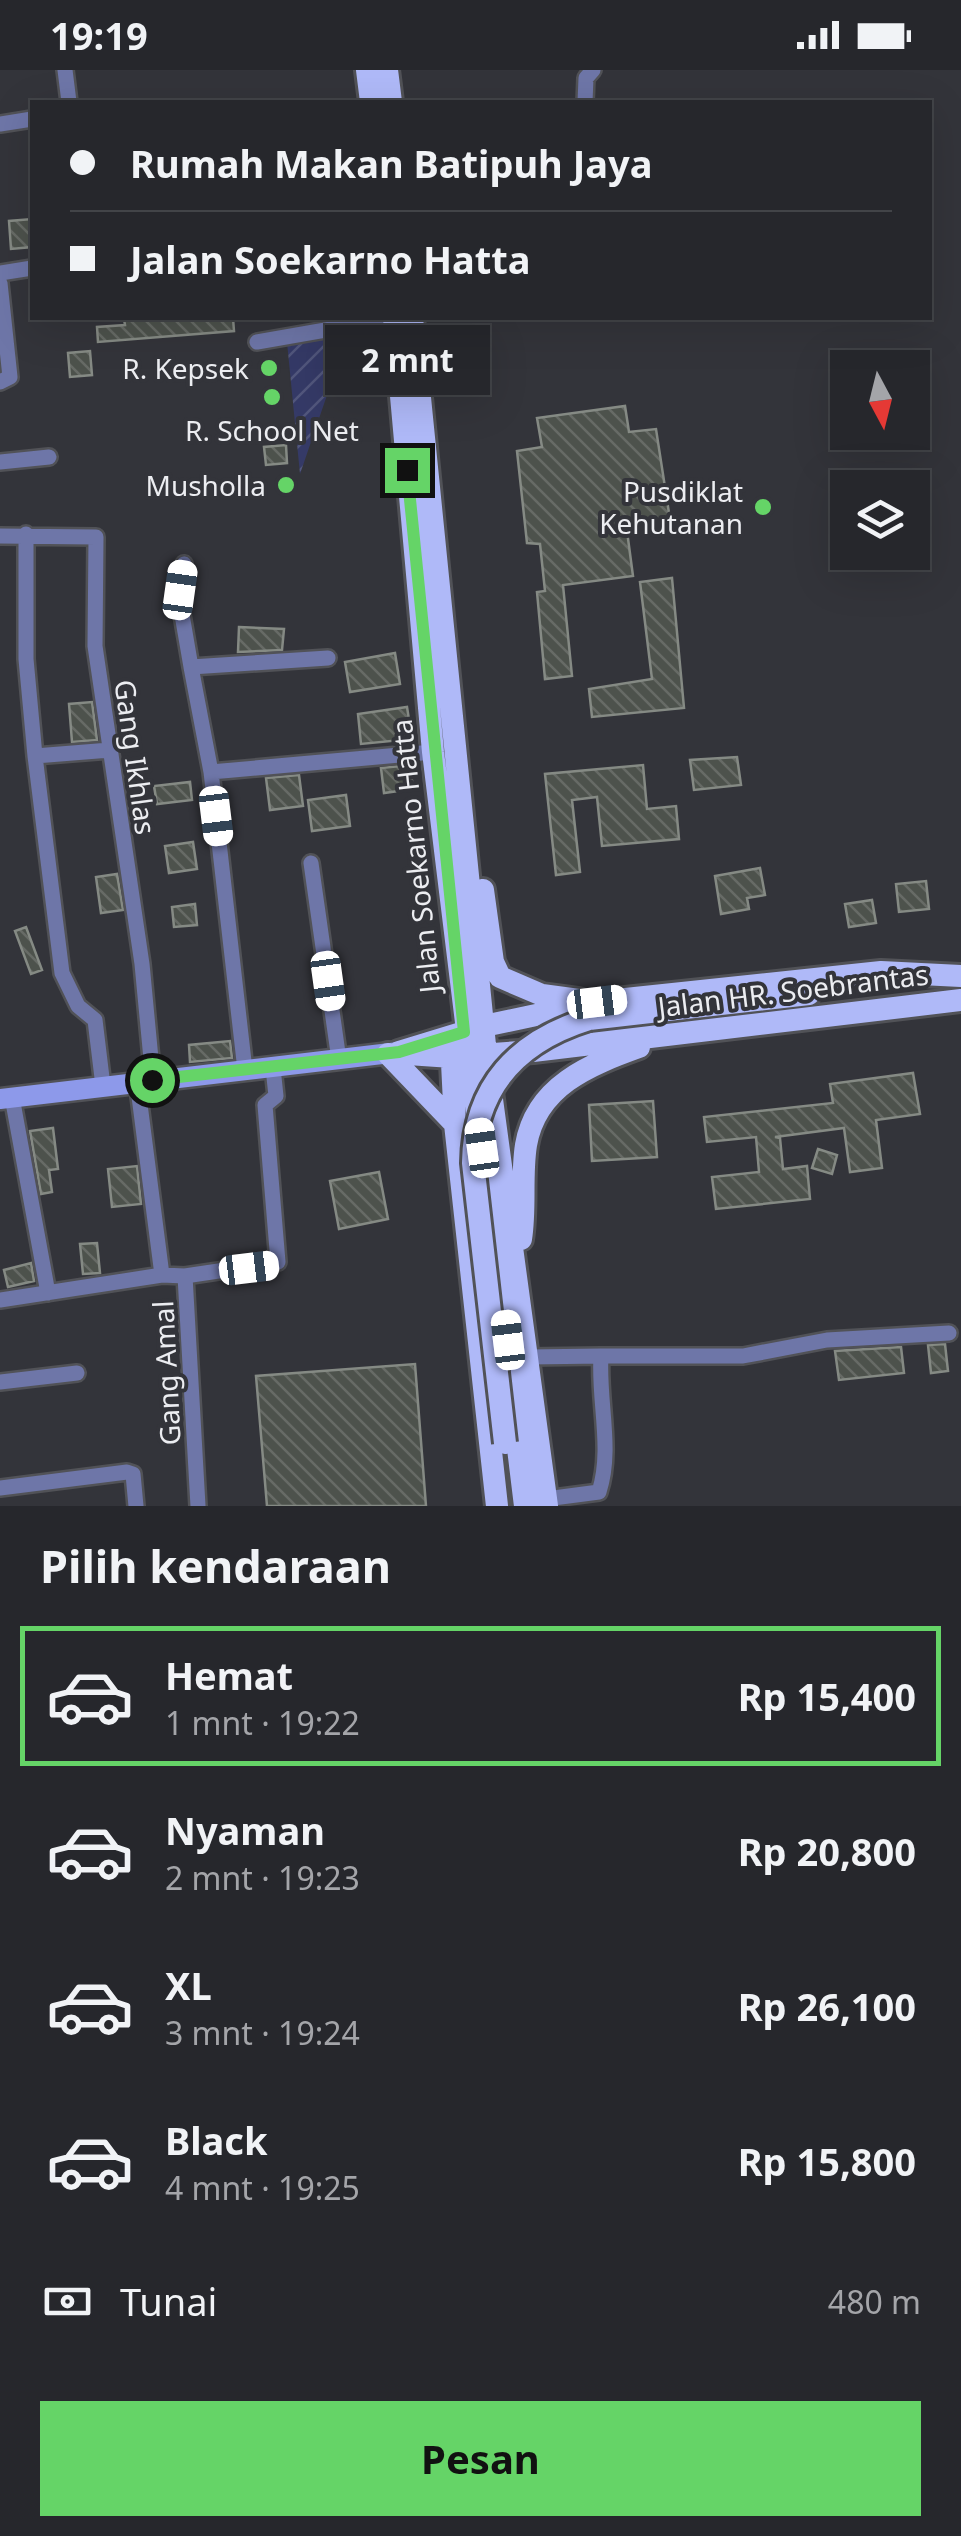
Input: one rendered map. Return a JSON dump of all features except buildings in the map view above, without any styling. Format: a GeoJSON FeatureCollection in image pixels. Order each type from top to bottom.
{"type":"FeatureCollection","features":[{"type":"Feature","properties":{"kind":"main road"},"geometry":{"type":"LineString","coordinates":[[366,70],[371,100]]}},
{"type":"Feature","properties":{"kind":"main road"},"geometry":{"type":"LineString","coordinates":[[387,70],[390,100]]}},
{"type":"Feature","properties":{"kind":"main road","name":"Jalan Soekarno Hatta"},"geometry":{"type":"LineString","coordinates":[[394,320],[411,401],[457,795],[468,1044],[516,1266],[529,1357],[539,1504]]}},
{"type":"Feature","properties":{"kind":"main road","name":"Jalan Soekarno Hatta"},"geometry":{"type":"LineString","coordinates":[[412,320],[411,401],[433,752],[508,1340],[539,1504]]}},
{"type":"Feature","properties":{"kind":"main road"},"geometry":{"type":"LineString","coordinates":[[457,795],[479,860],[493,962],[500,977],[542,996],[593,1011]]}},
{"type":"Feature","properties":{"kind":"main road"},"geometry":{"type":"LineString","coordinates":[[6,1098],[468,1044],[593,1011],[960,984]]}},
{"type":"Feature","properties":{"kind":"main road","name":"Jalan HR. Soebrantas"},"geometry":{"type":"LineString","coordinates":[[468,1044],[675,1034],[960,984]]}},
{"type":"Feature","properties":{"kind":"main road"},"geometry":{"type":"LineString","coordinates":[[512,1506],[473,1163],[476,1127],[487,1092],[504,1067],[558,1029],[593,1011]]}},
{"type":"Feature","properties":{"kind":"main road"},"geometry":{"type":"LineString","coordinates":[[516,1266],[524,1220],[526,1147],[533,1121],[548,1096],[597,1062],[675,1034]]}},
{"type":"Feature","properties":{"kind":"main road"},"geometry":{"type":"LineString","coordinates":[[468,1044],[455,1124],[496,1506]]}},
{"type":"Feature","properties":{"kind":"main road"},"geometry":{"type":"LineString","coordinates":[[394,1053],[455,1124]]}},
{"type":"Feature","properties":{"kind":"street"},"geometry":{"type":"LineString","coordinates":[[66,70],[69,100]]}},
{"type":"Feature","properties":{"kind":"street"},"geometry":{"type":"LineString","coordinates":[[585,100],[586,78],[593,70]]}},
{"type":"Feature","properties":{"kind":"street"},"geometry":{"type":"LineString","coordinates":[[0,124],[30,119]]}},
{"type":"Feature","properties":{"kind":"street"},"geometry":{"type":"LineString","coordinates":[[0,272],[30,268]]}},
{"type":"Feature","properties":{"kind":"street"},"geometry":{"type":"LineString","coordinates":[[0,283],[10,377],[0,382]]}},
{"type":"Feature","properties":{"kind":"street"},"geometry":{"type":"LineString","coordinates":[[258,342],[383,320]]}},
{"type":"Feature","properties":{"kind":"street"},"geometry":{"type":"LineString","coordinates":[[0,462],[49,458]]}},
{"type":"Feature","properties":{"kind":"street"},"geometry":{"type":"LineString","coordinates":[[26,534],[26,659],[62,973],[78,1006],[96,1020],[104,1086]]}},
{"type":"Feature","properties":{"kind":"street","name":"Gang Ikhlas"},"geometry":{"type":"LineString","coordinates":[[0,536],[96,537],[95,646],[142,964],[145,1080]]}},
{"type":"Feature","properties":{"kind":"street"},"geometry":{"type":"LineString","coordinates":[[184,564],[180,603],[211,772],[245,1070]]}},
{"type":"Feature","properties":{"kind":"street"},"geometry":{"type":"LineString","coordinates":[[191,667],[328,658]]}},
{"type":"Feature","properties":{"kind":"street"},"geometry":{"type":"LineString","coordinates":[[36,756],[110,750]]}},
{"type":"Feature","properties":{"kind":"street"},"geometry":{"type":"LineString","coordinates":[[211,772],[433,752]]}},
{"type":"Feature","properties":{"kind":"street"},"geometry":{"type":"LineString","coordinates":[[312,862],[339,1060]]}},
{"type":"Feature","properties":{"kind":"street"},"geometry":{"type":"LineString","coordinates":[[186,1276],[278,1262],[265,1105],[276,1096],[274,1068]]}},
{"type":"Feature","properties":{"kind":"street","name":"Gang Amal"},"geometry":{"type":"LineString","coordinates":[[145,1080],[162,1275],[186,1276],[198,1506]]}},
{"type":"Feature","properties":{"kind":"street"},"geometry":{"type":"LineString","coordinates":[[6,1098],[48,1293]]}},
{"type":"Feature","properties":{"kind":"street"},"geometry":{"type":"LineString","coordinates":[[0,1300],[162,1275]]}},
{"type":"Feature","properties":{"kind":"street"},"geometry":{"type":"LineString","coordinates":[[529,1357],[743,1356],[827,1340],[948,1333]]}},
{"type":"Feature","properties":{"kind":"street"},"geometry":{"type":"LineString","coordinates":[[539,1504],[599,1492],[606,1443],[598,1392],[601,1356]]}},
{"type":"Feature","properties":{"kind":"street"},"geometry":{"type":"LineString","coordinates":[[0,1382],[77,1373]]}},
{"type":"Feature","properties":{"kind":"street"},"geometry":{"type":"LineString","coordinates":[[0,1488],[128,1472],[133,1474],[136,1506]]}},
{"type":"Feature","properties":{"kind":"shaded area"},"geometry":{"type":"Polygon","coordinates":[[[380,324],[384,354],[339,360],[300,474],[287,342],[380,324]]]}},
{"type":"Feature","properties":{"kind":"place","name":"R. Kepsek"},"geometry":{"type":"Point","coordinates":[269,368]}},
{"type":"Feature","properties":{"kind":"place","name":"R. School Net"},"geometry":{"type":"Point","coordinates":[272,397]}},
{"type":"Feature","properties":{"kind":"place","name":"Musholla"},"geometry":{"type":"Point","coordinates":[286,485]}},
{"type":"Feature","properties":{"kind":"place","name":"Pusdiklat Kehutanan"},"geometry":{"type":"Point","coordinates":[763,507]}},
{"type":"Feature","properties":{"kind":"route"},"geometry":{"type":"LineString","coordinates":[[152,1080],[399,1052],[464,1032],[407,470]]}}]}
